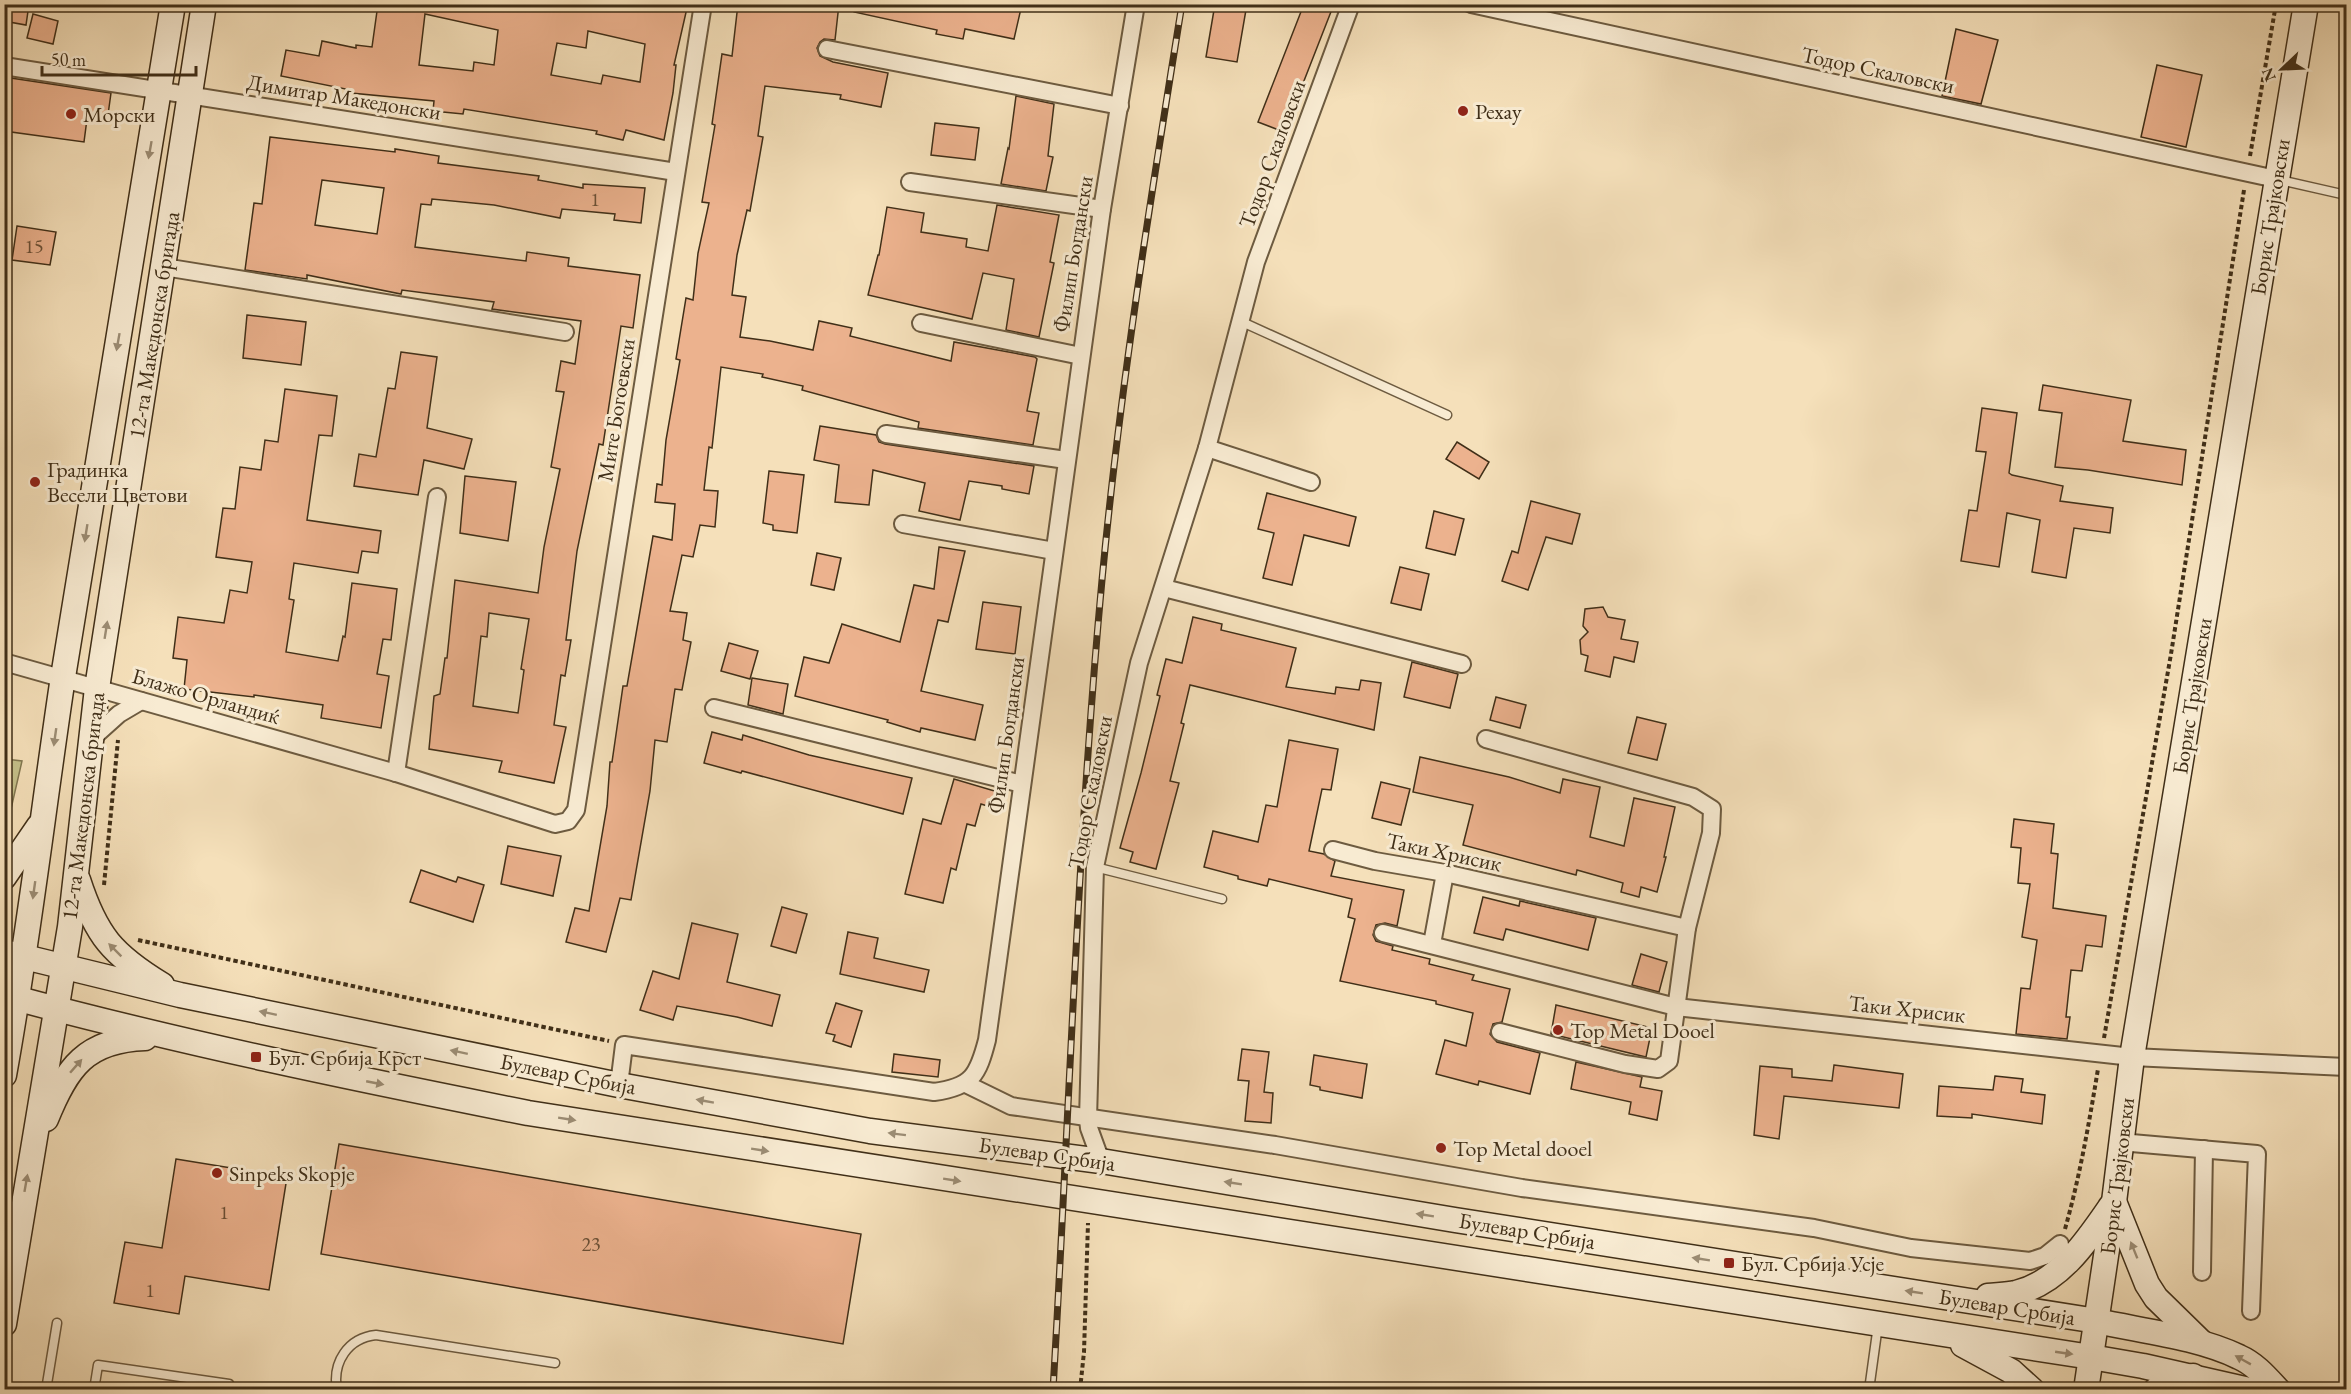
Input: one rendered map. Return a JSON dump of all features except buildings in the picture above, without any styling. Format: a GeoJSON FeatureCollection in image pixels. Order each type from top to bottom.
{"type":"FeatureCollection","features":[{"type":"Feature","properties":{"kind":"street","name":"12-та Македонска бригада"},"geometry":{"type":"LineString","coordinates":[[4,1076],[15,955],[43,819],[63,679],[173,4]]}},
{"type":"Feature","properties":{"kind":"street","name":"12-та Македонска бригада"},"geometry":{"type":"LineString","coordinates":[[31,1154],[76,876],[97,688],[204,4]]}},
{"type":"Feature","properties":{"kind":"street","name":"Мите Богоевски"},"geometry":{"type":"LineString","coordinates":[[568,821],[576,810],[703,4]]}},
{"type":"Feature","properties":{"kind":"street","name":"Филип Богдански"},"geometry":{"type":"LineString","coordinates":[[966,1084],[978,1068],[987,1040],[1102,209],[1136,4]]}},
{"type":"Feature","properties":{"kind":"street","name":"Тодор Скаловски"},"geometry":{"type":"LineString","coordinates":[[1101,1161],[1088,1119],[1095,867],[1139,663],[1207,448],[1256,262],[1351,4]]}},
{"type":"Feature","properties":{"kind":"street","name":"Тодор Скаловски"},"geometry":{"type":"LineString","coordinates":[[1471,4],[2276,179]]}},
{"type":"Feature","properties":{"kind":"street","name":"Борис Трајковски"},"geometry":{"type":"LineString","coordinates":[[2086,1389],[2114,1202],[2132,1057],[2306,4]]}},
{"type":"Feature","properties":{"kind":"street"},"geometry":{"type":"LineString","coordinates":[[827,49],[1120,106]]}},
{"type":"Feature","properties":{"kind":"street","name":"Димитар Македонски"},"geometry":{"type":"LineString","coordinates":[[4,66],[676,172]]}},
{"type":"Feature","properties":{"kind":"street"},"geometry":{"type":"LineString","coordinates":[[910,182],[1102,209]]}},
{"type":"Feature","properties":{"kind":"street"},"geometry":{"type":"LineString","coordinates":[[164,267],[565,332]]}},
{"type":"Feature","properties":{"kind":"street"},"geometry":{"type":"LineString","coordinates":[[921,324],[1081,356]]}},
{"type":"Feature","properties":{"kind":"street"},"geometry":{"type":"LineString","coordinates":[[886,434],[1066,460]]}},
{"type":"Feature","properties":{"kind":"street"},"geometry":{"type":"LineString","coordinates":[[1207,448],[1311,482]]}},
{"type":"Feature","properties":{"kind":"street"},"geometry":{"type":"LineString","coordinates":[[396,773],[438,497]]}},
{"type":"Feature","properties":{"kind":"street"},"geometry":{"type":"LineString","coordinates":[[903,524],[1054,551]]}},
{"type":"Feature","properties":{"kind":"street"},"geometry":{"type":"LineString","coordinates":[[1164,588],[1462,664]]}},
{"type":"Feature","properties":{"kind":"street","name":"Блажо Орландиќ"},"geometry":{"type":"LineString","coordinates":[[4,662],[396,773],[555,824],[568,821]]}},
{"type":"Feature","properties":{"kind":"street"},"geometry":{"type":"LineString","coordinates":[[90,740],[119,714],[141,701]]}},
{"type":"Feature","properties":{"kind":"street"},"geometry":{"type":"LineString","coordinates":[[714,708],[1022,784]]}},
{"type":"Feature","properties":{"kind":"street"},"geometry":{"type":"LineString","coordinates":[[1486,740],[1693,797],[1712,809],[1711,833],[1687,928],[1669,1062],[1658,1070],[1625,1064],[1500,1032]]}},
{"type":"Feature","properties":{"kind":"street"},"geometry":{"type":"LineString","coordinates":[[4,877],[43,819]]}},
{"type":"Feature","properties":{"kind":"street","name":"Таки Хрисик"},"geometry":{"type":"LineString","coordinates":[[1333,850],[1687,928]]}},
{"type":"Feature","properties":{"kind":"street"},"geometry":{"type":"LineString","coordinates":[[1432,944],[1445,873]]}},
{"type":"Feature","properties":{"kind":"street"},"geometry":{"type":"LineString","coordinates":[[76,876],[90,915],[111,948],[126,962],[180,995]]}},
{"type":"Feature","properties":{"kind":"street","name":"Таки Хрисик"},"geometry":{"type":"LineString","coordinates":[[1383,933],[1676,1007],[2132,1057],[2346,1067]]}},
{"type":"Feature","properties":{"kind":"street","name":"Булевар Србија"},"geometry":{"type":"LineString","coordinates":[[15,955],[180,995],[619,1085],[870,1131],[1101,1161],[2097,1321],[2201,1342]]}},
{"type":"Feature","properties":{"kind":"street","name":"Булевар Србија"},"geometry":{"type":"LineString","coordinates":[[11,997],[318,1072],[528,1113],[2091,1357],[2249,1389]]}},
{"type":"Feature","properties":{"kind":"street"},"geometry":{"type":"LineString","coordinates":[[4,1324],[31,1154],[61,1086],[85,1056],[100,1046],[116,1041],[170,1037]]}},
{"type":"Feature","properties":{"kind":"street"},"geometry":{"type":"LineString","coordinates":[[619,1085],[624,1045],[904,1089],[934,1092],[952,1090],[966,1084],[1011,1106],[1275,1145],[1522,1188],[1803,1226],[1911,1248],[2030,1261],[2045,1256],[2060,1244]]}},
{"type":"Feature","properties":{"kind":"street"},"geometry":{"type":"LineString","coordinates":[[2120,1142],[2257,1154],[2251,1311]]}},
{"type":"Feature","properties":{"kind":"street"},"geometry":{"type":"LineString","coordinates":[[2202,1272],[2204,1149]]}},
{"type":"Feature","properties":{"kind":"street"},"geometry":{"type":"LineString","coordinates":[[1958,1299],[2016,1293],[2050,1277],[2082,1248],[2114,1202]]}},
{"type":"Feature","properties":{"kind":"street"},"geometry":{"type":"LineString","coordinates":[[2114,1202],[2147,1284],[2156,1298],[2201,1342],[2240,1357],[2258,1369],[2278,1389]]}},
{"type":"Feature","properties":{"kind":"street"},"geometry":{"type":"LineString","coordinates":[[1942,1335],[1977,1351],[2011,1371],[2032,1389]]}},
{"type":"Feature","properties":{"kind":"street"},"geometry":{"type":"LineString","coordinates":[[2156,1389],[2193,1376]]}},
{"type":"Feature","properties":{"kind":"lane"},"geometry":{"type":"LineString","coordinates":[[2276,179],[2346,195]]}},
{"type":"Feature","properties":{"kind":"lane"},"geometry":{"type":"LineString","coordinates":[[1240,321],[1447,415]]}},
{"type":"Feature","properties":{"kind":"lane"},"geometry":{"type":"LineString","coordinates":[[1095,867],[1222,899]]}},
{"type":"Feature","properties":{"kind":"lane"},"geometry":{"type":"LineString","coordinates":[[46,1389],[57,1323]]}},
{"type":"Feature","properties":{"kind":"lane"},"geometry":{"type":"LineString","coordinates":[[1869,1389],[1878,1324]]}},
{"type":"Feature","properties":{"kind":"lane"},"geometry":{"type":"LineString","coordinates":[[338,1389],[336,1382],[341,1357],[355,1340],[365,1336],[376,1335],[555,1363]]}},
{"type":"Feature","properties":{"kind":"lane"},"geometry":{"type":"LineString","coordinates":[[94,1389],[98,1365],[230,1384],[229,1389]]}},
{"type":"Feature","properties":{"kind":"path"},"geometry":{"type":"LineString","coordinates":[[2060,1244],[2076,1188],[2169,666],[2276,4]]}},
{"type":"Feature","properties":{"kind":"path"},"geometry":{"type":"LineString","coordinates":[[103,890],[116,773],[119,714]]}},
{"type":"Feature","properties":{"kind":"path"},"geometry":{"type":"LineString","coordinates":[[134,939],[624,1045]]}},
{"type":"Feature","properties":{"kind":"path"},"geometry":{"type":"LineString","coordinates":[[1080,1389],[1084,1353],[1089,1201]]}},
{"type":"Feature","properties":{"kind":"shaded area"},"geometry":{"type":"Polygon","coordinates":[[[4,759],[22,761],[5,835],[4,759]]]}},
{"type":"Feature","properties":{"kind":"railway"},"geometry":{"type":"LineString","coordinates":[[1053,1390],[1086,782],[1102,580],[1127,364],[1182,4]]}},
{"type":"Feature","properties":{"kind":"place","name":"Рехау"},"geometry":{"type":"Point","coordinates":[1463,111]}},
{"type":"Feature","properties":{"kind":"place","name":"Морски"},"geometry":{"type":"Point","coordinates":[71,114]}},
{"type":"Feature","properties":{"kind":"place","name":"Градинка Весели Цветови"},"geometry":{"type":"Point","coordinates":[35,482]}},
{"type":"Feature","properties":{"kind":"place","name":"Top Metal Dooel"},"geometry":{"type":"Point","coordinates":[1558,1030]}},
{"type":"Feature","properties":{"kind":"place","name":"Бул. Србија Крст"},"geometry":{"type":"Point","coordinates":[256,1057]}},
{"type":"Feature","properties":{"kind":"place","name":"Top Metal dooel"},"geometry":{"type":"Point","coordinates":[1441,1148]}},
{"type":"Feature","properties":{"kind":"place","name":"Sinpeks Skopje"},"geometry":{"type":"Point","coordinates":[217,1173]}},
{"type":"Feature","properties":{"kind":"place","name":"Бул. Србија Усје"},"geometry":{"type":"Point","coordinates":[1729,1263]}}]}
